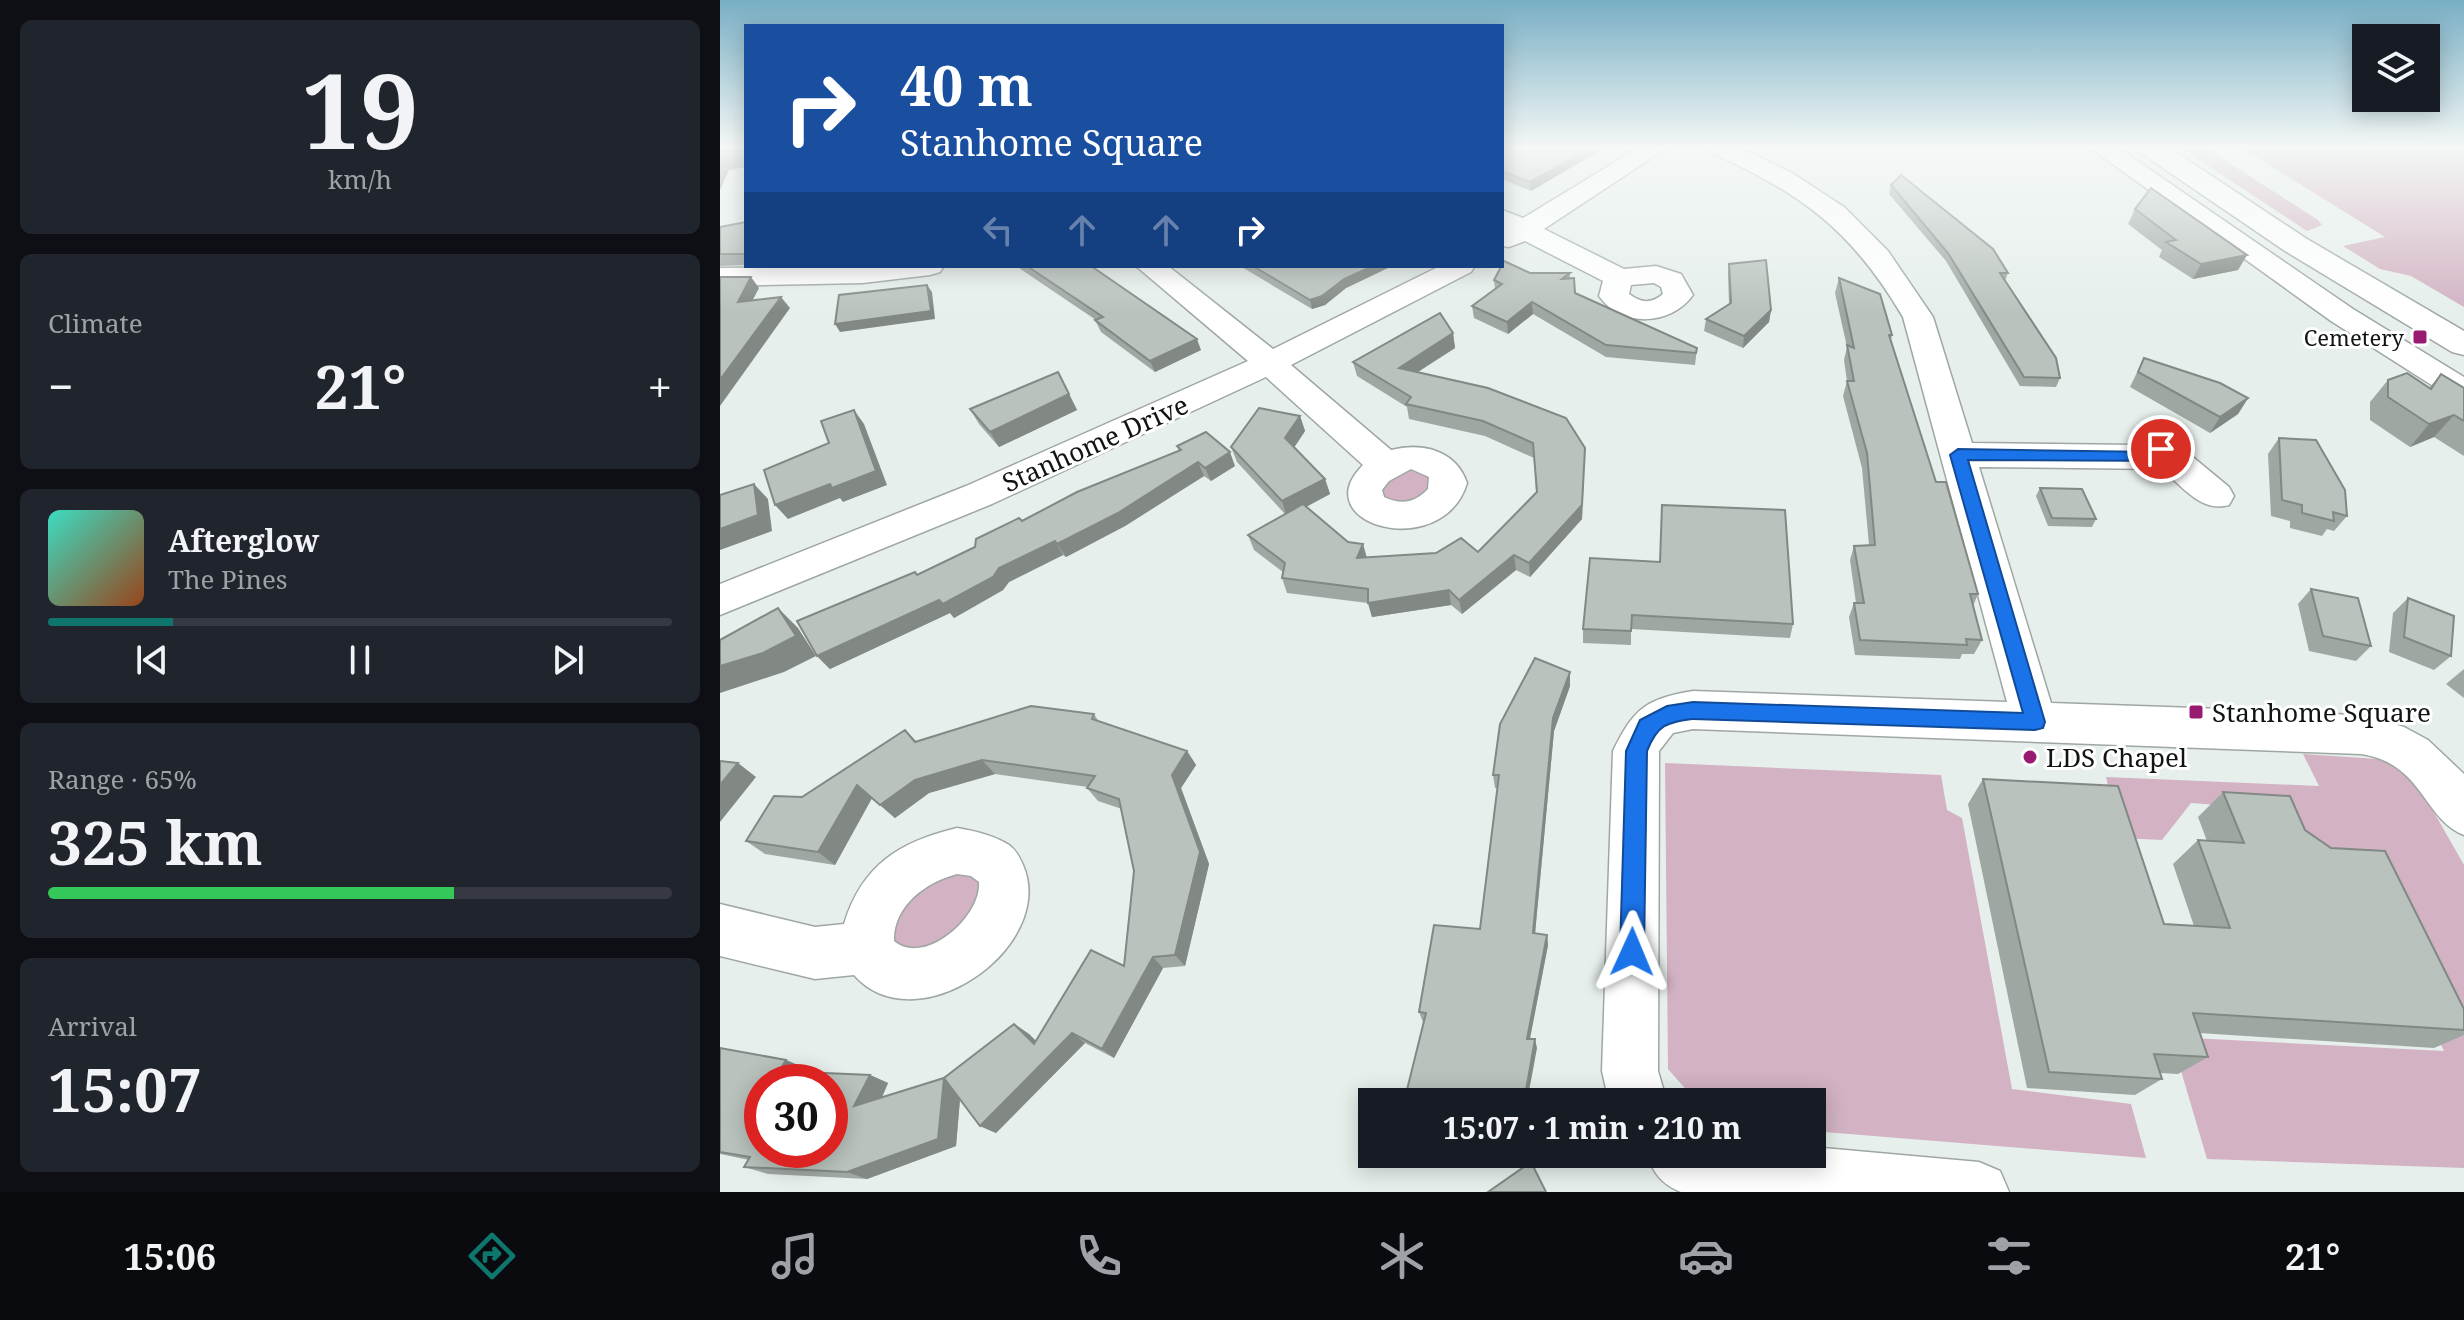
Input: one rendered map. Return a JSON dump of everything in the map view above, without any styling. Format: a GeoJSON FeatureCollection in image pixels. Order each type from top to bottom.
{"type":"FeatureCollection","features":[{"type":"Feature","properties":{"kind":"main road"},"geometry":{"type":"LineString","coordinates":[[2233,203],[2296,245],[2464,345]]}},
{"type":"Feature","properties":{"kind":"street"},"geometry":{"type":"LineString","coordinates":[[1510,230],[1558,203]]}},
{"type":"Feature","properties":{"kind":"street"},"geometry":{"type":"LineString","coordinates":[[1824,203],[1864,237],[1895,276],[1918,317],[2035,722]]}},
{"type":"Feature","properties":{"kind":"street"},"geometry":{"type":"LineString","coordinates":[[2181,203],[2342,315],[2464,391]]}},
{"type":"Feature","properties":{"kind":"street"},"geometry":{"type":"LineString","coordinates":[[1510,230],[1621,279]]}},
{"type":"Feature","properties":{"kind":"street"},"geometry":{"type":"LineString","coordinates":[[720,277],[863,274],[913,268]]}},
{"type":"Feature","properties":{"kind":"street"},"geometry":{"type":"LineString","coordinates":[[1152,268],[1270,363],[1384,464]]}},
{"type":"Feature","properties":{"kind":"street","name":"Stanhome Drive"},"geometry":{"type":"LineString","coordinates":[[720,600],[1001,486],[1270,363],[1457,268]]}},
{"type":"Feature","properties":{"kind":"street"},"geometry":{"type":"LineString","coordinates":[[1958,455],[2161,449],[2216,496]]}},
{"type":"Feature","properties":{"kind":"street"},"geometry":{"type":"LineString","coordinates":[[1634,1088],[1630,1071],[1636,751],[1647,726],[1667,714],[1693,710],[2313,731],[2387,740],[2423,760],[2452,793],[2464,813]]}},
{"type":"Feature","properties":{"kind":"street"},"geometry":{"type":"LineString","coordinates":[[720,930],[815,953],[868,948]]}},
{"type":"Feature","properties":{"kind":"street"},"geometry":{"type":"LineString","coordinates":[[1712,1168],[1979,1192]]}},
{"type":"Feature","properties":{"kind":"shaded area"},"geometry":{"type":"Polygon","coordinates":[[[2264,203],[2291,203],[2322,225],[2307,231],[2264,203]]]}},
{"type":"Feature","properties":{"kind":"shaded area"},"geometry":{"type":"Polygon","coordinates":[[[2330,203],[2464,203],[2464,307],[2411,276],[2380,269],[2343,246],[2385,237],[2330,203]]]}},
{"type":"Feature","properties":{"kind":"shaded area"},"geometry":{"type":"Polygon","coordinates":[[[1410,466],[1435,478],[1425,500],[1392,505],[1378,494],[1381,478],[1410,466]]]}},
{"type":"Feature","properties":{"kind":"shaded area"},"geometry":{"type":"Polygon","coordinates":[[[2303,754],[2393,760],[2423,793],[2464,865],[2464,1168],[2207,1159],[2171,1037],[2444,1051],[2357,873],[2281,810],[2191,803],[2162,840],[2120,838],[2106,777],[2319,786],[2303,754]]]}},
{"type":"Feature","properties":{"kind":"shaded area"},"geometry":{"type":"Polygon","coordinates":[[[1665,763],[1941,775],[1947,810],[1962,818],[2012,1089],[2131,1104],[2146,1158],[1826,1132],[1826,1088],[1685,1088],[1668,1069],[1665,763]]]}},
{"type":"Feature","properties":{"kind":"shaded area"},"geometry":{"type":"Polygon","coordinates":[[[971,872],[981,880],[973,926],[921,954],[894,943],[894,921],[898,911],[912,895],[938,873],[971,872]]]}},
{"type":"Feature","properties":{"kind":"building"},"geometry":{"type":"Polygon","coordinates":[[[1906,203],[1935,203],[1993,249],[2008,273],[2000,273],[2056,358],[2060,378],[2024,377],[1948,253],[1906,203]]]}},
{"type":"Feature","properties":{"kind":"building"},"geometry":{"type":"Polygon","coordinates":[[[2140,203],[2172,203],[2247,255],[2201,264],[2166,242],[2176,240],[2135,209],[2140,203]]]}},
{"type":"Feature","properties":{"kind":"building"},"geometry":{"type":"Polygon","coordinates":[[[744,222],[744,254],[720,254],[720,227],[744,222]]]}},
{"type":"Feature","properties":{"kind":"building"},"geometry":{"type":"Polygon","coordinates":[[[1766,260],[1771,310],[1744,336],[1706,319],[1731,303],[1729,264],[1766,260]]]}},
{"type":"Feature","properties":{"kind":"building"},"geometry":{"type":"Polygon","coordinates":[[[1504,261],[1530,273],[1570,273],[1562,279],[1574,278],[1575,293],[1697,348],[1696,353],[1606,345],[1532,302],[1507,322],[1472,306],[1502,284],[1494,280],[1500,268],[1504,268],[1504,261]]]}},
{"type":"Feature","properties":{"kind":"building"},"geometry":{"type":"Polygon","coordinates":[[[1030,268],[1094,268],[1197,339],[1150,361],[1095,320],[1103,317],[1030,268]]]}},
{"type":"Feature","properties":{"kind":"building"},"geometry":{"type":"Polygon","coordinates":[[[1256,268],[1369,268],[1344,279],[1322,296],[1310,300],[1256,268]]]}},
{"type":"Feature","properties":{"kind":"building"},"geometry":{"type":"Polygon","coordinates":[[[720,277],[751,277],[738,302],[781,297],[720,380],[720,277]]]}},
{"type":"Feature","properties":{"kind":"building"},"geometry":{"type":"Polygon","coordinates":[[[1839,278],[1880,294],[1892,335],[1889,335],[1936,482],[1946,482],[1978,594],[1970,594],[1982,640],[1966,639],[1967,645],[1860,640],[1854,603],[1864,603],[1854,546],[1875,545],[1867,453],[1847,381],[1854,381],[1847,345],[1854,348],[1839,278]]]}},
{"type":"Feature","properties":{"kind":"building"},"geometry":{"type":"Polygon","coordinates":[[[927,285],[931,311],[835,324],[839,295],[927,285]]]}},
{"type":"Feature","properties":{"kind":"building"},"geometry":{"type":"Polygon","coordinates":[[[1440,313],[1453,333],[1399,368],[1488,388],[1566,418],[1585,448],[1582,505],[1529,563],[1514,555],[1459,600],[1449,590],[1368,603],[1368,589],[1282,578],[1285,563],[1248,535],[1303,504],[1348,542],[1363,544],[1357,558],[1436,553],[1461,538],[1478,552],[1537,492],[1533,443],[1483,421],[1406,404],[1411,397],[1353,362],[1440,313]]]}},
{"type":"Feature","properties":{"kind":"building"},"geometry":{"type":"Polygon","coordinates":[[[2144,358],[2220,383],[2248,398],[2220,417],[2138,372],[2144,358]]]}},
{"type":"Feature","properties":{"kind":"building"},"geometry":{"type":"Polygon","coordinates":[[[1058,372],[1069,394],[990,432],[970,409],[1058,372]]]}},
{"type":"Feature","properties":{"kind":"building"},"geometry":{"type":"Polygon","coordinates":[[[2407,373],[2431,389],[2441,374],[2464,388],[2464,421],[2454,415],[2429,424],[2388,397],[2388,380],[2407,373]]]}},
{"type":"Feature","properties":{"kind":"building"},"geometry":{"type":"Polygon","coordinates":[[[1259,408],[1300,416],[1285,438],[1325,479],[1282,501],[1231,447],[1259,408]]]}},
{"type":"Feature","properties":{"kind":"building"},"geometry":{"type":"Polygon","coordinates":[[[854,410],[876,471],[775,505],[764,470],[829,443],[821,421],[854,410]]]}},
{"type":"Feature","properties":{"kind":"building"},"geometry":{"type":"Polygon","coordinates":[[[1206,432],[1230,452],[1205,468],[1198,462],[1118,513],[1057,544],[1055,541],[999,568],[993,577],[943,604],[939,600],[817,656],[797,621],[915,572],[917,575],[975,547],[976,539],[1019,518],[1022,521],[1077,492],[1181,450],[1177,446],[1206,432]]]}},
{"type":"Feature","properties":{"kind":"building"},"geometry":{"type":"Polygon","coordinates":[[[2279,438],[2316,440],[2345,490],[2347,516],[2333,512],[2334,521],[2302,513],[2302,505],[2282,500],[2279,438]]]}},
{"type":"Feature","properties":{"kind":"building"},"geometry":{"type":"Polygon","coordinates":[[[754,484],[758,515],[720,529],[720,495],[754,484]]]}},
{"type":"Feature","properties":{"kind":"building"},"geometry":{"type":"Polygon","coordinates":[[[2040,488],[2082,489],[2096,519],[2052,518],[2040,488]]]}},
{"type":"Feature","properties":{"kind":"building"},"geometry":{"type":"Polygon","coordinates":[[[1662,505],[1785,510],[1793,624],[1632,615],[1631,631],[1583,629],[1590,558],[1660,562],[1662,505]]]}},
{"type":"Feature","properties":{"kind":"building"},"geometry":{"type":"Polygon","coordinates":[[[2311,589],[2358,598],[2371,646],[2323,636],[2311,589]]]}},
{"type":"Feature","properties":{"kind":"building"},"geometry":{"type":"Polygon","coordinates":[[[2408,598],[2454,616],[2451,656],[2404,637],[2408,598]]]}},
{"type":"Feature","properties":{"kind":"building"},"geometry":{"type":"Polygon","coordinates":[[[778,608],[796,636],[763,653],[720,666],[720,640],[778,608]]]}},
{"type":"Feature","properties":{"kind":"building"},"geometry":{"type":"Polygon","coordinates":[[[1535,658],[1570,672],[1553,718],[1533,933],[1547,935],[1527,1039],[1535,1039],[1526,1088],[1407,1088],[1426,1013],[1419,1012],[1434,925],[1480,929],[1499,775],[1493,775],[1500,724],[1535,658]]]}},
{"type":"Feature","properties":{"kind":"building"},"geometry":{"type":"Polygon","coordinates":[[[1031,706],[1094,714],[1092,719],[1187,751],[1172,775],[1200,852],[1175,955],[1153,957],[1102,1049],[1072,1033],[980,1126],[944,1078],[1014,1024],[1034,1044],[1091,950],[1124,966],[1134,871],[1119,799],[1087,788],[1095,776],[982,760],[915,780],[880,805],[857,785],[818,852],[746,841],[774,796],[802,797],[905,730],[915,742],[1031,706]]]}},
{"type":"Feature","properties":{"kind":"building"},"geometry":{"type":"Polygon","coordinates":[[[720,761],[738,763],[720,785],[720,761]]]}},
{"type":"Feature","properties":{"kind":"building"},"geometry":{"type":"Polygon","coordinates":[[[1983,779],[2118,786],[2164,924],[2230,928],[2198,840],[2244,843],[2223,792],[2290,796],[2305,830],[2331,848],[2385,851],[2464,1009],[2464,1030],[2193,1013],[2208,1057],[2154,1054],[2162,1079],[2049,1072],[1983,779]]]}},
{"type":"Feature","properties":{"kind":"building"},"geometry":{"type":"Polygon","coordinates":[[[720,1048],[786,1060],[783,1064],[744,1064],[744,1156],[720,1152],[720,1048]]]}},
{"type":"Feature","properties":{"kind":"building"},"geometry":{"type":"Polygon","coordinates":[[[848,1074],[870,1075],[854,1106],[944,1078],[938,1139],[847,1172],[765,1168],[848,1168],[848,1074]]]}},
{"type":"Feature","properties":{"kind":"building"},"geometry":{"type":"Polygon","coordinates":[[[1522,1168],[1534,1168],[1546,1192],[1488,1192],[1522,1168]]]}},
{"type":"Feature","properties":{"kind":"place","name":"Cemetery"},"geometry":{"type":"Point","coordinates":[2420,337]}},
{"type":"Feature","properties":{"kind":"place","name":"Stanhome Square"},"geometry":{"type":"Point","coordinates":[2196,712]}},
{"type":"Feature","properties":{"kind":"place","name":"LDS Chapel"},"geometry":{"type":"Point","coordinates":[2030,757]}},
{"type":"Feature","properties":{"kind":"route"},"geometry":{"type":"LineString","coordinates":[[1632,952],[1636,751],[1647,726],[1667,714],[1693,710],[2035,722],[1958,455],[2172,457],[2161,449]]}}]}
